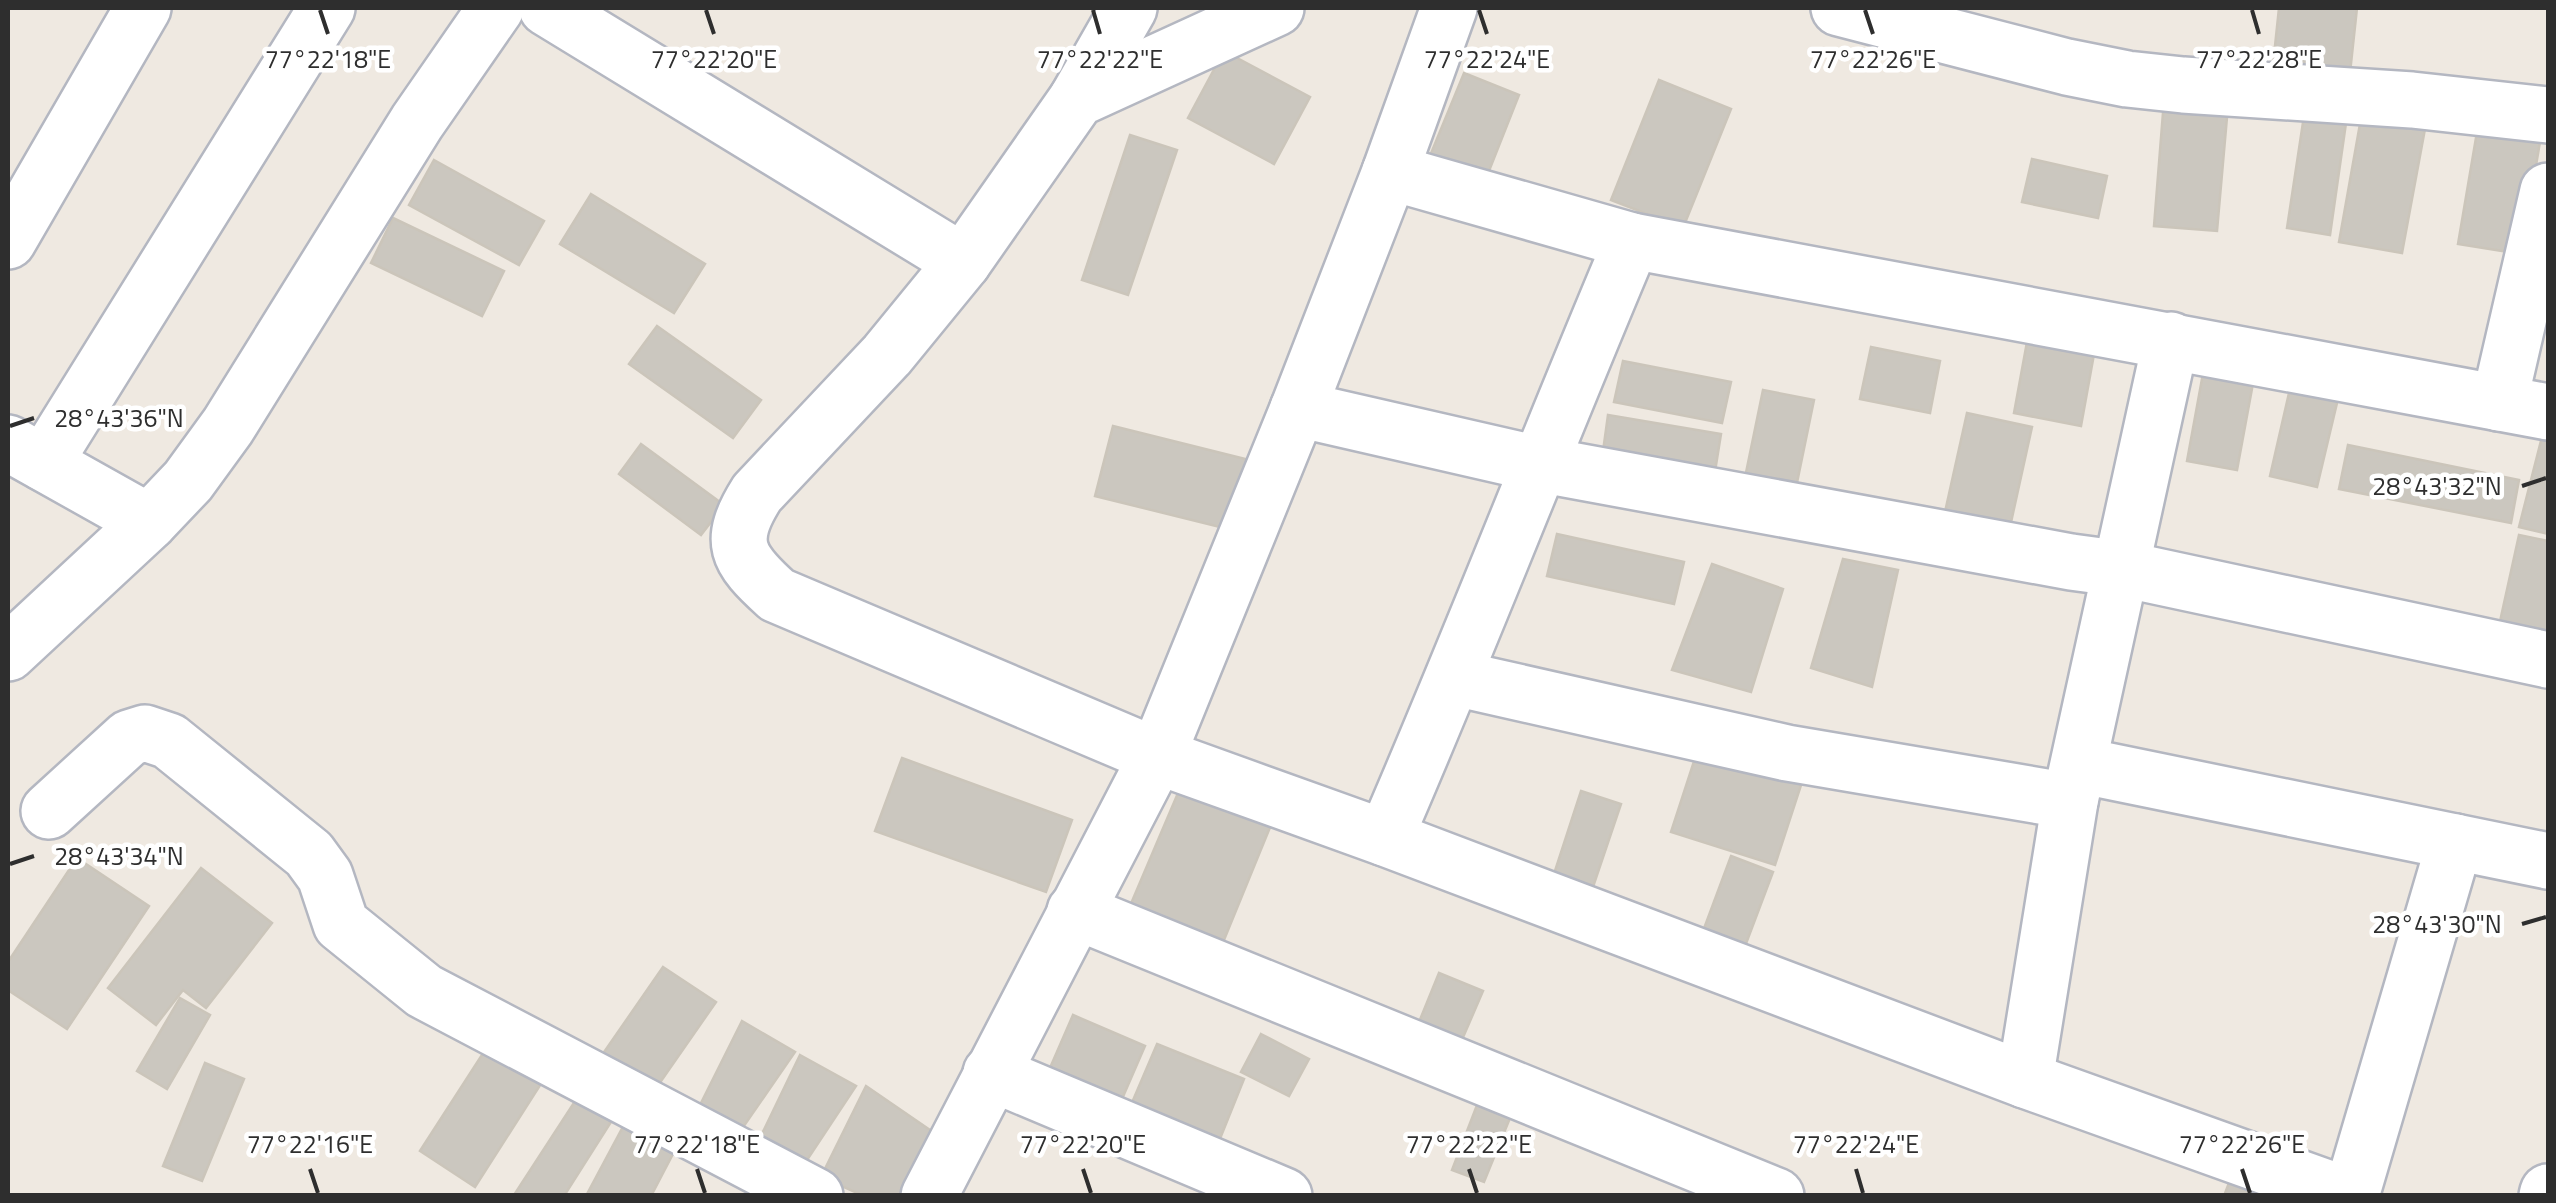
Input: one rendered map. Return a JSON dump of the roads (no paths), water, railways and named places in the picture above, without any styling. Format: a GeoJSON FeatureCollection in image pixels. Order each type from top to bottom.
{"type":"FeatureCollection","features":[{"type":"Feature","properties":{"kind":"street"},"geometry":{"type":"LineString","coordinates":[[8,240],[143,8]]}},
{"type":"Feature","properties":{"kind":"street"},"geometry":{"type":"LineString","coordinates":[[149,522],[26,453],[327,8]]}},
{"type":"Feature","properties":{"kind":"street"},"geometry":{"type":"LineString","coordinates":[[8,653],[188,481],[228,426],[417,122],[496,8]]}},
{"type":"Feature","properties":{"kind":"street"},"geometry":{"type":"LineString","coordinates":[[547,8],[963,262]]}},
{"type":"Feature","properties":{"kind":"street"},"geometry":{"type":"LineString","coordinates":[[1129,8],[1078,99],[963,262],[886,355],[757,493],[744,514],[737,536],[740,555],[753,574],[778,595],[1157,756],[2334,1193],[2455,842]]}},
{"type":"Feature","properties":{"kind":"street"},"geometry":{"type":"LineString","coordinates":[[1078,99],[1276,8]]}},
{"type":"Feature","properties":{"kind":"street"},"geometry":{"type":"LineString","coordinates":[[929,1196],[1157,756],[1298,410],[1449,8]]}},
{"type":"Feature","properties":{"kind":"street"},"geometry":{"type":"LineString","coordinates":[[1838,8],[2068,67],[2127,78],[2183,86],[2412,100],[2548,116]]}},
{"type":"Feature","properties":{"kind":"street"},"geometry":{"type":"LineString","coordinates":[[1390,172],[1632,241],[2524,408],[2548,192]]}},
{"type":"Feature","properties":{"kind":"street"},"geometry":{"type":"LineString","coordinates":[[1386,838],[1632,241]]}},
{"type":"Feature","properties":{"kind":"street"},"geometry":{"type":"LineString","coordinates":[[2025,1080],[2074,783],[2124,569],[2171,340]]}},
{"type":"Feature","properties":{"kind":"street"},"geometry":{"type":"LineString","coordinates":[[1298,410],[1538,464],[2124,569],[2548,660]]}},
{"type":"Feature","properties":{"kind":"street"},"geometry":{"type":"LineString","coordinates":[[1454,678],[1787,753],[2074,783],[2455,842],[2548,861]]}},
{"type":"Feature","properties":{"kind":"street"},"geometry":{"type":"LineString","coordinates":[[50,811],[129,738],[145,733],[157,735],[310,854],[325,876],[341,924],[424,991],[816,1196]]}},
{"type":"Feature","properties":{"kind":"street"},"geometry":{"type":"LineString","coordinates":[[1076,911],[1776,1196]]}},
{"type":"Feature","properties":{"kind":"street"},"geometry":{"type":"LineString","coordinates":[[990,1073],[1284,1196]]}}]}
